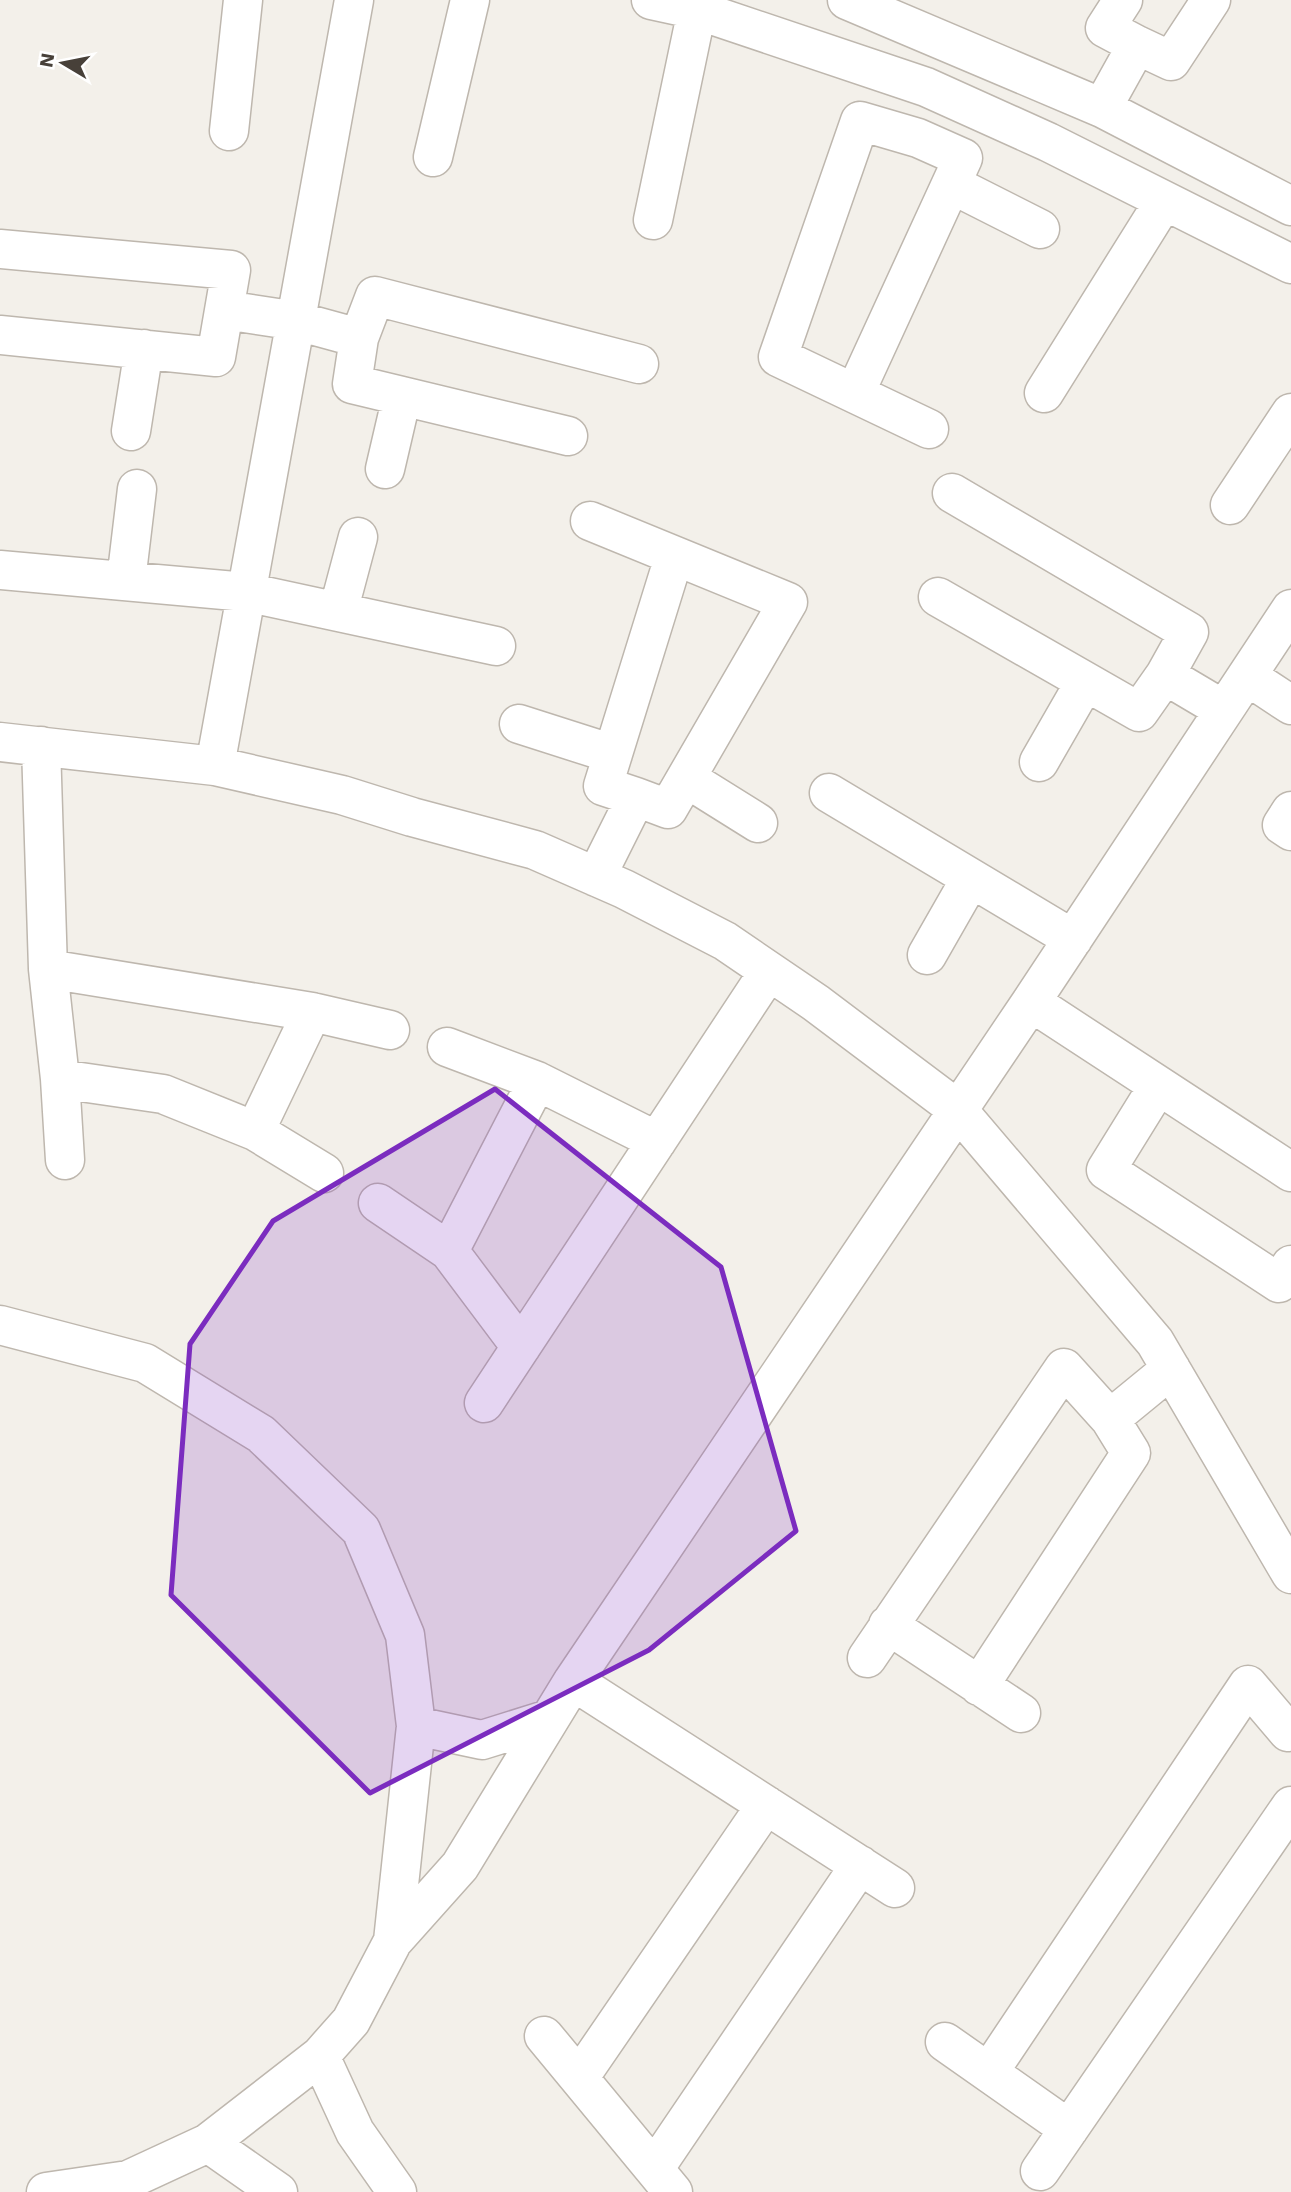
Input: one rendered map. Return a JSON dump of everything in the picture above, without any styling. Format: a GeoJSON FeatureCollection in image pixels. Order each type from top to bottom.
{"type":"FeatureCollection","features":[{"type":"Feature","properties":{"kind":"street"},"geometry":{"type":"LineString","coordinates":[[229,131],[243,0]]}},
{"type":"Feature","properties":{"kind":"street"},"geometry":{"type":"LineString","coordinates":[[215,766],[354,0]]}},
{"type":"Feature","properties":{"kind":"street"},"geometry":{"type":"LineString","coordinates":[[433,158],[470,0]]}},
{"type":"Feature","properties":{"kind":"street"},"geometry":{"type":"LineString","coordinates":[[651,0],[697,10],[934,91],[1048,142],[1291,264]]}},
{"type":"Feature","properties":{"kind":"street"},"geometry":{"type":"LineString","coordinates":[[846,0],[1102,108],[1291,206]]}},
{"type":"Feature","properties":{"kind":"street"},"geometry":{"type":"LineString","coordinates":[[1123,0],[1105,28],[1171,61],[1211,0]]}},
{"type":"Feature","properties":{"kind":"street"},"geometry":{"type":"LineString","coordinates":[[653,220],[697,10]]}},
{"type":"Feature","properties":{"kind":"street"},"geometry":{"type":"LineString","coordinates":[[1102,108],[1137,46]]}},
{"type":"Feature","properties":{"kind":"street"},"geometry":{"type":"LineString","coordinates":[[918,138],[934,91]]}},
{"type":"Feature","properties":{"kind":"street"},"geometry":{"type":"LineString","coordinates":[[855,393],[963,158],[918,138],[860,121],[778,357],[929,429]]}},
{"type":"Feature","properties":{"kind":"street"},"geometry":{"type":"LineString","coordinates":[[951,184],[1040,229]]}},
{"type":"Feature","properties":{"kind":"street"},"geometry":{"type":"LineString","coordinates":[[1044,393],[1164,201]]}},
{"type":"Feature","properties":{"kind":"street"},"geometry":{"type":"LineString","coordinates":[[0,249],[231,270],[216,357],[0,335]]}},
{"type":"Feature","properties":{"kind":"street"},"geometry":{"type":"LineString","coordinates":[[568,436],[352,384],[359,338],[375,296],[639,364]]}},
{"type":"Feature","properties":{"kind":"street"},"geometry":{"type":"LineString","coordinates":[[225,310],[297,321],[359,338]]}},
{"type":"Feature","properties":{"kind":"street"},"geometry":{"type":"LineString","coordinates":[[131,431],[144,349]]}},
{"type":"Feature","properties":{"kind":"street"},"geometry":{"type":"LineString","coordinates":[[384,469],[402,396]]}},
{"type":"Feature","properties":{"kind":"street"},"geometry":{"type":"LineString","coordinates":[[1230,505],[1291,413]]}},
{"type":"Feature","properties":{"kind":"street"},"geometry":{"type":"LineString","coordinates":[[126,581],[138,489]]}},
{"type":"Feature","properties":{"kind":"street"},"geometry":{"type":"LineString","coordinates":[[938,597],[1139,712],[1165,675],[1189,632],[952,493]]}},
{"type":"Feature","properties":{"kind":"street"},"geometry":{"type":"LineString","coordinates":[[590,521],[788,602],[668,809],[603,786],[674,557]]}},
{"type":"Feature","properties":{"kind":"street"},"geometry":{"type":"LineString","coordinates":[[338,611],[358,537]]}},
{"type":"Feature","properties":{"kind":"street"},"geometry":{"type":"LineString","coordinates":[[0,570],[246,592],[496,646]]}},
{"type":"Feature","properties":{"kind":"street"},"geometry":{"type":"LineString","coordinates":[[46,2192],[128,2180],[208,2143],[320,2056],[351,2021],[393,1941],[460,1866],[573,1681],[1031,1002],[1291,609]]}},
{"type":"Feature","properties":{"kind":"street"},"geometry":{"type":"LineString","coordinates":[[1165,675],[1224,710]]}},
{"type":"Feature","properties":{"kind":"street"},"geometry":{"type":"LineString","coordinates":[[1247,676],[1291,705]]}},
{"type":"Feature","properties":{"kind":"street"},"geometry":{"type":"LineString","coordinates":[[1039,762],[1085,682]]}},
{"type":"Feature","properties":{"kind":"street"},"geometry":{"type":"LineString","coordinates":[[519,724],[612,754]]}},
{"type":"Feature","properties":{"kind":"street"},"geometry":{"type":"LineString","coordinates":[[0,741],[215,766],[342,795],[536,850],[725,941],[816,1003],[957,1109],[1155,1342],[1291,1574]]}},
{"type":"Feature","properties":{"kind":"street"},"geometry":{"type":"LineString","coordinates":[[41,746],[48,969],[60,1079],[65,1160]]}},
{"type":"Feature","properties":{"kind":"street"},"geometry":{"type":"LineString","coordinates":[[686,778],[758,823]]}},
{"type":"Feature","properties":{"kind":"street"},"geometry":{"type":"LineString","coordinates":[[829,793],[1073,939]]}},
{"type":"Feature","properties":{"kind":"street"},"geometry":{"type":"LineString","coordinates":[[596,877],[636,797]]}},
{"type":"Feature","properties":{"kind":"street"},"geometry":{"type":"LineString","coordinates":[[1291,811],[1282,825],[1291,831]]}},
{"type":"Feature","properties":{"kind":"street"},"geometry":{"type":"LineString","coordinates":[[927,955],[971,878]]}},
{"type":"Feature","properties":{"kind":"street"},"geometry":{"type":"LineString","coordinates":[[48,969],[312,1012],[390,1030]]}},
{"type":"Feature","properties":{"kind":"street"},"geometry":{"type":"LineString","coordinates":[[484,1403],[769,971]]}},
{"type":"Feature","properties":{"kind":"street"},"geometry":{"type":"LineString","coordinates":[[1031,1002],[1291,1172]]}},
{"type":"Feature","properties":{"kind":"street"},"geometry":{"type":"LineString","coordinates":[[255,1131],[312,1012]]}},
{"type":"Feature","properties":{"kind":"street"},"geometry":{"type":"LineString","coordinates":[[447,1047],[537,1081],[657,1141]]}},
{"type":"Feature","properties":{"kind":"street"},"geometry":{"type":"LineString","coordinates":[[60,1079],[163,1094],[255,1131],[324,1173]]}},
{"type":"Feature","properties":{"kind":"street"},"geometry":{"type":"LineString","coordinates":[[449,1251],[537,1081]]}},
{"type":"Feature","properties":{"kind":"street"},"geometry":{"type":"LineString","coordinates":[[1158,1086],[1105,1170],[1279,1283],[1291,1265]]}},
{"type":"Feature","properties":{"kind":"street"},"geometry":{"type":"LineString","coordinates":[[378,1203],[449,1251],[521,1347]]}},
{"type":"Feature","properties":{"kind":"street"},"geometry":{"type":"LineString","coordinates":[[0,1325],[145,1363],[261,1434],[361,1530],[405,1634],[416,1726],[393,1941]]}},
{"type":"Feature","properties":{"kind":"street"},"geometry":{"type":"LineString","coordinates":[[867,1658],[1064,1368],[1110,1419],[1131,1453],[979,1686]]}},
{"type":"Feature","properties":{"kind":"street"},"geometry":{"type":"LineString","coordinates":[[1110,1419],[1171,1369]]}},
{"type":"Feature","properties":{"kind":"street"},"geometry":{"type":"LineString","coordinates":[[888,1625],[1021,1713]]}},
{"type":"Feature","properties":{"kind":"street"},"geometry":{"type":"LineString","coordinates":[[573,1681],[895,1888]]}},
{"type":"Feature","properties":{"kind":"street"},"geometry":{"type":"LineString","coordinates":[[989,2072],[1248,1685],[1290,1732]]}},
{"type":"Feature","properties":{"kind":"street"},"geometry":{"type":"LineString","coordinates":[[416,1726],[482,1740],[549,1719]]}},
{"type":"Feature","properties":{"kind":"street"},"geometry":{"type":"LineString","coordinates":[[579,2078],[766,1805]]}},
{"type":"Feature","properties":{"kind":"street"},"geometry":{"type":"LineString","coordinates":[[1040,2171],[1291,1806]]}},
{"type":"Feature","properties":{"kind":"street"},"geometry":{"type":"LineString","coordinates":[[544,2036],[663,2180],[860,1866]]}},
{"type":"Feature","properties":{"kind":"street"},"geometry":{"type":"LineString","coordinates":[[945,2042],[1069,2129]]}},
{"type":"Feature","properties":{"kind":"street"},"geometry":{"type":"LineString","coordinates":[[320,2056],[355,2132],[397,2192]]}},
{"type":"Feature","properties":{"kind":"street"},"geometry":{"type":"LineString","coordinates":[[208,2143],[278,2192]]}},
{"type":"Feature","properties":{"kind":"highlighted area"},"geometry":{"type":"Polygon","coordinates":[[[495,1089],[721,1267],[796,1531],[649,1650],[370,1793],[171,1595],[190,1344],[273,1221],[495,1089]]]}}]}
